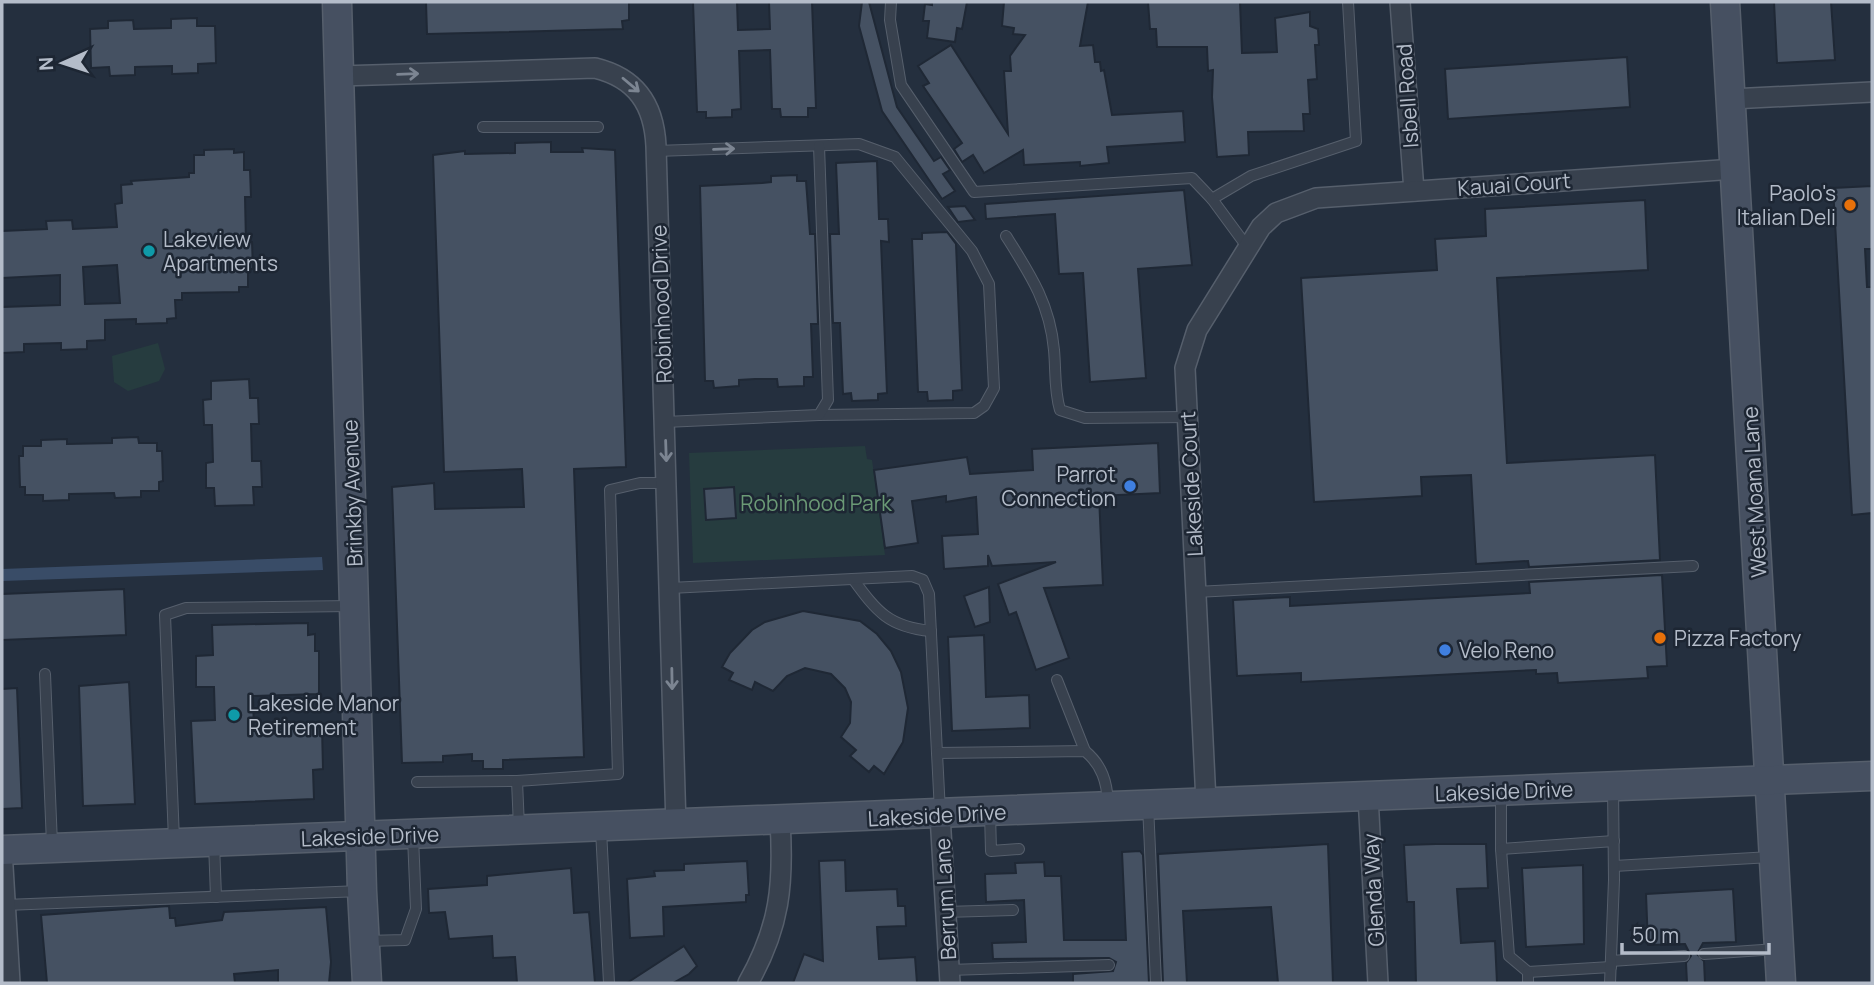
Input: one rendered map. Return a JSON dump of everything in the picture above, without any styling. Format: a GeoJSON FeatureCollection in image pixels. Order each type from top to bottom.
{"type":"FeatureCollection","features":[{"type":"Feature","properties":{"kind":"street","name":"Brinkby Avenue"},"geometry":{"type":"LineString","coordinates":[[338,2],[360,836],[368,983]]}},
{"type":"Feature","properties":{"kind":"street","name":"Isbell Road"},"geometry":{"type":"LineString","coordinates":[[1400,2],[1414,191]]}},
{"type":"Feature","properties":{"kind":"street","name":"West Moana Lane"},"geometry":{"type":"LineString","coordinates":[[1725,2],[1781,983]]}},
{"type":"Feature","properties":{"kind":"street","name":"Robinhood Drive"},"geometry":{"type":"LineString","coordinates":[[340,76],[595,68],[613,73],[642,94],[655,126],[676,826]]}},
{"type":"Feature","properties":{"kind":"street"},"geometry":{"type":"LineString","coordinates":[[1731,99],[1872,92]]}},
{"type":"Feature","properties":{"kind":"street","name":"Kauai Court"},"geometry":{"type":"LineString","coordinates":[[1295,203],[1316,198],[1735,169]]}},
{"type":"Feature","properties":{"kind":"street","name":"Lakeside Court"},"geometry":{"type":"LineString","coordinates":[[1206,802],[1185,368],[1189,347],[1197,330],[1261,227],[1276,213],[1295,203]]}},
{"type":"Feature","properties":{"kind":"street","name":"Lakeside Drive"},"geometry":{"type":"LineString","coordinates":[[2,850],[676,826],[1872,776]]}},
{"type":"Feature","properties":{"kind":"street","name":"Glenda Way"},"geometry":{"type":"LineString","coordinates":[[1368,796],[1378,983]]}},
{"type":"Feature","properties":{"kind":"street","name":"Berrum Lane"},"geometry":{"type":"LineString","coordinates":[[940,815],[949,977]]}},
{"type":"Feature","properties":{"kind":"street"},"geometry":{"type":"LineString","coordinates":[[748,983],[760,963],[780,904],[783,873],[780,821]]}},
{"type":"Feature","properties":{"kind":"street"},"geometry":{"type":"LineString","coordinates":[[2,850],[10,983]]}},
{"type":"Feature","properties":{"kind":"lane"},"geometry":{"type":"LineString","coordinates":[[891,2],[890,20],[901,85],[974,192],[1192,178],[1212,199],[1248,249]]}},
{"type":"Feature","properties":{"kind":"lane"},"geometry":{"type":"LineString","coordinates":[[1212,199],[1251,176],[1356,141],[1348,2]]}},
{"type":"Feature","properties":{"kind":"lane"},"geometry":{"type":"LineString","coordinates":[[483,127],[598,127]]}},
{"type":"Feature","properties":{"kind":"lane"},"geometry":{"type":"LineString","coordinates":[[656,151],[859,144],[895,157],[972,251],[989,284],[994,388],[984,407],[974,413],[819,415],[665,422]]}},
{"type":"Feature","properties":{"kind":"lane"},"geometry":{"type":"LineString","coordinates":[[819,415],[828,400],[820,146]]}},
{"type":"Feature","properties":{"kind":"lane"},"geometry":{"type":"LineString","coordinates":[[1006,236],[1041,292],[1054,349],[1055,395],[1060,410],[1085,418],[1188,417]]}},
{"type":"Feature","properties":{"kind":"lane"},"geometry":{"type":"LineString","coordinates":[[417,782],[517,781],[618,774],[610,490],[640,483],[667,483]]}},
{"type":"Feature","properties":{"kind":"lane"},"geometry":{"type":"LineString","coordinates":[[1196,592],[1693,566]]}},
{"type":"Feature","properties":{"kind":"lane"},"geometry":{"type":"LineString","coordinates":[[670,588],[912,576],[922,580],[929,594],[940,815]]}},
{"type":"Feature","properties":{"kind":"lane"},"geometry":{"type":"LineString","coordinates":[[853,579],[886,619],[911,629],[931,631]]}},
{"type":"Feature","properties":{"kind":"lane"},"geometry":{"type":"LineString","coordinates":[[174,844],[165,615],[186,608],[355,606]]}},
{"type":"Feature","properties":{"kind":"lane"},"geometry":{"type":"LineString","coordinates":[[45,674],[52,848]]}},
{"type":"Feature","properties":{"kind":"lane"},"geometry":{"type":"LineString","coordinates":[[1057,680],[1085,751],[1096,760],[1107,785],[1108,807]]}},
{"type":"Feature","properties":{"kind":"lane"},"geometry":{"type":"LineString","coordinates":[[937,753],[1085,751]]}},
{"type":"Feature","properties":{"kind":"lane"},"geometry":{"type":"LineString","coordinates":[[517,781],[519,831]]}},
{"type":"Feature","properties":{"kind":"lane"},"geometry":{"type":"LineString","coordinates":[[1610,983],[1614,866],[1613,787]]}},
{"type":"Feature","properties":{"kind":"lane"},"geometry":{"type":"LineString","coordinates":[[1501,791],[1501,849],[1509,956],[1528,978],[1611,964],[1684,956]]}},
{"type":"Feature","properties":{"kind":"lane"},"geometry":{"type":"LineString","coordinates":[[1148,805],[1156,983]]}},
{"type":"Feature","properties":{"kind":"lane"},"geometry":{"type":"LineString","coordinates":[[990,813],[991,851],[1019,849]]}},
{"type":"Feature","properties":{"kind":"lane"},"geometry":{"type":"LineString","coordinates":[[601,828],[609,983]]}},
{"type":"Feature","properties":{"kind":"lane"},"geometry":{"type":"LineString","coordinates":[[365,941],[405,940],[409,936],[416,909],[413,834]]}},
{"type":"Feature","properties":{"kind":"lane"},"geometry":{"type":"LineString","coordinates":[[1501,849],[1614,841]]}},
{"type":"Feature","properties":{"kind":"lane"},"geometry":{"type":"LineString","coordinates":[[214,842],[216,897]]}},
{"type":"Feature","properties":{"kind":"lane"},"geometry":{"type":"LineString","coordinates":[[1614,866],[1774,857]]}},
{"type":"Feature","properties":{"kind":"lane"},"geometry":{"type":"LineString","coordinates":[[5,905],[362,891]]}},
{"type":"Feature","properties":{"kind":"lane"},"geometry":{"type":"LineString","coordinates":[[946,912],[1013,911]]}},
{"type":"Feature","properties":{"kind":"lane"},"geometry":{"type":"LineString","coordinates":[[1704,954],[1779,949]]}},
{"type":"Feature","properties":{"kind":"lane"},"geometry":{"type":"LineString","coordinates":[[949,977],[1109,965]]}},
{"type":"Feature","properties":{"kind":"green space"},"geometry":{"type":"Polygon","coordinates":[[[158,343],[165,369],[159,381],[128,391],[114,382],[112,356],[158,343]]]}},
{"type":"Feature","properties":{"kind":"green space","name":"Robinhood Park"},"geometry":{"type":"Polygon","coordinates":[[[865,446],[867,459],[872,460],[885,555],[693,563],[689,453],[865,446]]]}},
{"type":"Feature","properties":{"kind":"water"},"geometry":{"type":"Polygon","coordinates":[[[322,557],[323,570],[2,581],[2,569],[322,557]]]}},
{"type":"Feature","properties":{"kind":"building"},"geometry":{"type":"Polygon","coordinates":[[[426,2],[629,2],[629,20],[622,21],[623,29],[427,34],[426,2]]]}},
{"type":"Feature","properties":{"kind":"building"},"geometry":{"type":"Polygon","coordinates":[[[693,2],[737,2],[738,30],[770,29],[769,2],[812,2],[816,108],[808,108],[808,117],[781,117],[780,109],[772,109],[770,50],[739,51],[741,109],[732,110],[732,117],[706,118],[706,112],[697,112],[693,2]]]}},
{"type":"Feature","properties":{"kind":"building"},"geometry":{"type":"Polygon","coordinates":[[[862,2],[869,2],[897,107],[934,161],[941,157],[950,170],[943,174],[955,191],[942,199],[882,111],[859,26],[862,2]]]}},
{"type":"Feature","properties":{"kind":"building"},"geometry":{"type":"Polygon","coordinates":[[[932,2],[967,2],[962,29],[957,28],[955,42],[927,38],[929,21],[923,21],[925,4],[932,5],[932,2]]]}},
{"type":"Feature","properties":{"kind":"building"},"geometry":{"type":"Polygon","coordinates":[[[1004,2],[1088,2],[1080,46],[1093,45],[1095,62],[1100,62],[1101,71],[1104,70],[1112,115],[1183,111],[1185,142],[1107,147],[1109,163],[1080,166],[1080,162],[1024,165],[1023,150],[984,173],[973,155],[962,162],[954,149],[962,143],[923,86],[929,83],[918,66],[951,45],[1008,134],[1004,71],[1011,71],[1010,56],[1025,35],[1013,34],[1014,28],[1002,26],[1004,2]]]}},
{"type":"Feature","properties":{"kind":"building"},"geometry":{"type":"Polygon","coordinates":[[[1148,2],[1240,2],[1242,53],[1277,52],[1275,18],[1310,12],[1310,26],[1318,29],[1319,45],[1315,45],[1317,79],[1308,80],[1310,114],[1303,114],[1304,131],[1248,132],[1249,155],[1217,157],[1212,97],[1213,70],[1208,71],[1207,47],[1157,47],[1156,29],[1150,29],[1148,2]]]}},
{"type":"Feature","properties":{"kind":"building"},"geometry":{"type":"Polygon","coordinates":[[[1774,2],[1831,2],[1835,60],[1777,63],[1774,2]]]}},
{"type":"Feature","properties":{"kind":"building"},"geometry":{"type":"Polygon","coordinates":[[[197,18],[197,26],[215,26],[216,63],[198,64],[198,73],[172,74],[172,66],[135,67],[135,75],[110,76],[109,67],[91,68],[90,29],[108,28],[108,21],[133,20],[134,29],[171,28],[171,19],[197,18]]]}},
{"type":"Feature","properties":{"kind":"building"},"geometry":{"type":"Polygon","coordinates":[[[1627,57],[1630,107],[1448,119],[1445,69],[1627,57]]]}},
{"type":"Feature","properties":{"kind":"building"},"geometry":{"type":"Polygon","coordinates":[[[551,142],[551,152],[583,152],[582,148],[615,150],[626,467],[574,469],[584,757],[503,760],[503,769],[483,769],[483,761],[472,761],[472,754],[443,756],[443,762],[402,763],[392,487],[434,483],[435,509],[524,507],[522,469],[444,472],[433,155],[465,151],[465,154],[515,153],[515,143],[551,142]]]}},
{"type":"Feature","properties":{"kind":"building"},"geometry":{"type":"Polygon","coordinates":[[[234,149],[234,153],[244,152],[244,170],[250,170],[251,197],[245,197],[246,242],[252,242],[253,269],[248,269],[248,287],[239,287],[239,292],[182,293],[182,300],[175,300],[176,318],[167,319],[167,323],[136,324],[136,319],[105,320],[105,340],[87,341],[87,349],[61,350],[61,343],[24,344],[24,352],[2,353],[2,307],[60,305],[60,275],[2,278],[2,231],[47,229],[46,221],[72,220],[73,229],[117,227],[115,204],[122,203],[121,185],[132,184],[131,181],[189,177],[189,173],[194,173],[194,155],[204,155],[204,150],[234,149]],[[117,265],[83,267],[85,304],[120,303],[117,265]]]}},
{"type":"Feature","properties":{"kind":"building"},"geometry":{"type":"Polygon","coordinates":[[[877,161],[879,219],[888,219],[889,242],[881,241],[887,393],[878,394],[878,400],[852,401],[851,393],[843,394],[840,323],[833,323],[830,234],[839,234],[836,163],[877,161]]]}},
{"type":"Feature","properties":{"kind":"building"},"geometry":{"type":"Polygon","coordinates":[[[797,175],[797,181],[806,181],[810,234],[815,234],[818,324],[811,324],[813,377],[804,377],[804,386],[778,387],[777,379],[755,379],[739,380],[739,386],[714,388],[713,381],[705,381],[700,186],[771,182],[771,176],[797,175]]]}},
{"type":"Feature","properties":{"kind":"building"},"geometry":{"type":"Polygon","coordinates":[[[1872,186],[1872,249],[1865,249],[1867,287],[1872,287],[1872,513],[1852,515],[1833,188],[1872,186]]]}},
{"type":"Feature","properties":{"kind":"building"},"geometry":{"type":"Polygon","coordinates":[[[1184,190],[1192,265],[1138,269],[1146,378],[1090,382],[1083,273],[1059,274],[1055,214],[986,219],[985,204],[1184,190]]]}},
{"type":"Feature","properties":{"kind":"building"},"geometry":{"type":"Polygon","coordinates":[[[1645,200],[1648,270],[1497,278],[1507,463],[1655,455],[1660,560],[1529,567],[1528,561],[1476,564],[1471,475],[1421,477],[1422,496],[1314,502],[1301,278],[1437,270],[1435,239],[1486,236],[1485,209],[1645,200]]]}},
{"type":"Feature","properties":{"kind":"building"},"geometry":{"type":"Polygon","coordinates":[[[965,206],[975,220],[958,222],[948,207],[965,206]]]}},
{"type":"Feature","properties":{"kind":"building"},"geometry":{"type":"Polygon","coordinates":[[[947,232],[956,244],[962,390],[953,391],[953,400],[928,401],[927,392],[918,392],[912,239],[922,239],[922,233],[947,232]]]}},
{"type":"Feature","properties":{"kind":"building"},"geometry":{"type":"Polygon","coordinates":[[[249,379],[250,398],[258,398],[259,424],[251,424],[252,461],[261,461],[262,487],[253,487],[254,505],[215,506],[214,488],[206,488],[206,463],[213,462],[212,425],[204,425],[203,400],[211,399],[211,381],[249,379]]]}},
{"type":"Feature","properties":{"kind":"building"},"geometry":{"type":"Polygon","coordinates":[[[138,437],[139,443],[157,443],[157,451],[162,451],[163,481],[159,482],[159,491],[141,491],[141,497],[115,498],[114,493],[69,494],[69,500],[43,501],[43,495],[25,495],[25,487],[20,487],[19,456],[23,456],[23,446],[41,446],[41,440],[67,439],[67,444],[112,443],[112,438],[138,437]]]}},
{"type":"Feature","properties":{"kind":"building"},"geometry":{"type":"Polygon","coordinates":[[[1158,443],[1160,493],[1099,496],[1103,585],[1044,588],[1069,658],[1036,670],[1016,612],[1009,615],[998,584],[1056,562],[992,566],[988,555],[988,566],[944,569],[942,536],[978,534],[976,497],[946,502],[946,496],[912,501],[918,543],[885,548],[874,470],[967,457],[970,474],[1033,470],[1032,449],[1158,443]]]}},
{"type":"Feature","properties":{"kind":"building"},"geometry":{"type":"Polygon","coordinates":[[[734,487],[736,518],[706,520],[704,489],[734,487]]]}},
{"type":"Feature","properties":{"kind":"building"},"geometry":{"type":"Polygon","coordinates":[[[1662,575],[1667,666],[1647,667],[1648,678],[1558,683],[1557,673],[1536,674],[1536,670],[1301,682],[1301,673],[1237,676],[1233,600],[1290,597],[1290,606],[1530,593],[1529,582],[1662,575]]]}},
{"type":"Feature","properties":{"kind":"building"},"geometry":{"type":"Polygon","coordinates":[[[989,587],[990,622],[975,627],[964,596],[989,587]]]}},
{"type":"Feature","properties":{"kind":"building"},"geometry":{"type":"Polygon","coordinates":[[[124,589],[126,635],[2,640],[2,594],[124,589]]]}},
{"type":"Feature","properties":{"kind":"building"},"geometry":{"type":"Polygon","coordinates":[[[803,611],[860,621],[877,634],[891,651],[901,672],[908,708],[903,742],[884,774],[874,766],[869,772],[850,756],[856,750],[841,737],[850,723],[851,702],[845,688],[831,674],[805,668],[787,676],[773,691],[755,682],[752,690],[729,680],[733,673],[722,667],[730,653],[752,630],[765,622],[803,611]]]}},
{"type":"Feature","properties":{"kind":"building","name":"Lakeside Manor Retirement"},"geometry":{"type":"Polygon","coordinates":[[[308,623],[308,635],[315,634],[315,651],[319,651],[319,694],[253,696],[254,731],[322,727],[323,769],[313,770],[314,799],[195,804],[191,721],[215,720],[214,687],[196,687],[196,656],[213,655],[212,625],[308,623]]]}},
{"type":"Feature","properties":{"kind":"building"},"geometry":{"type":"Polygon","coordinates":[[[984,635],[986,697],[1029,695],[1030,728],[952,731],[948,637],[984,635]]]}},
{"type":"Feature","properties":{"kind":"building"},"geometry":{"type":"Polygon","coordinates":[[[129,682],[135,804],[83,806],[79,686],[129,682]]]}},
{"type":"Feature","properties":{"kind":"building"},"geometry":{"type":"Polygon","coordinates":[[[17,688],[22,808],[2,809],[2,689],[17,688]]]}},
{"type":"Feature","properties":{"kind":"building"},"geometry":{"type":"Polygon","coordinates":[[[1328,844],[1333,983],[1278,983],[1271,907],[1183,911],[1187,983],[1163,983],[1158,854],[1328,844]]]}},
{"type":"Feature","properties":{"kind":"building"},"geometry":{"type":"Polygon","coordinates":[[[1486,844],[1488,888],[1457,889],[1461,943],[1495,941],[1497,983],[1416,983],[1414,902],[1407,902],[1404,845],[1486,844]]]}},
{"type":"Feature","properties":{"kind":"building"},"geometry":{"type":"Polygon","coordinates":[[[1140,851],[1143,855],[1149,983],[1073,983],[1073,974],[1113,971],[1116,962],[1109,958],[993,959],[992,943],[1026,942],[1024,900],[986,902],[985,874],[1016,873],[1015,863],[1044,862],[1045,876],[1061,876],[1064,940],[1126,940],[1122,852],[1140,851]]]}},
{"type":"Feature","properties":{"kind":"building"},"geometry":{"type":"Polygon","coordinates":[[[845,860],[846,891],[897,889],[898,906],[905,906],[906,926],[877,927],[879,959],[915,957],[917,983],[793,983],[804,954],[823,961],[819,861],[845,860]]]}},
{"type":"Feature","properties":{"kind":"building"},"geometry":{"type":"Polygon","coordinates":[[[747,861],[749,895],[746,895],[746,902],[663,907],[664,936],[630,938],[627,879],[655,876],[654,871],[684,870],[684,864],[747,861]]]}},
{"type":"Feature","properties":{"kind":"building"},"geometry":{"type":"Polygon","coordinates":[[[1583,865],[1584,944],[1526,947],[1522,868],[1583,865]]]}},
{"type":"Feature","properties":{"kind":"building"},"geometry":{"type":"Polygon","coordinates":[[[571,868],[574,913],[589,912],[595,983],[517,983],[515,957],[493,958],[492,936],[449,939],[445,912],[429,913],[428,889],[487,885],[487,876],[571,868]]]}},
{"type":"Feature","properties":{"kind":"building"},"geometry":{"type":"Polygon","coordinates":[[[1733,889],[1736,942],[1703,943],[1697,954],[1704,961],[1705,983],[1687,983],[1686,963],[1691,956],[1685,944],[1648,945],[1646,894],[1733,889]]]}},
{"type":"Feature","properties":{"kind":"building"},"geometry":{"type":"Polygon","coordinates":[[[169,906],[170,918],[175,918],[176,926],[222,920],[224,912],[326,907],[331,962],[329,983],[278,983],[278,970],[234,974],[235,983],[47,983],[41,915],[169,906]]]}},
{"type":"Feature","properties":{"kind":"building"},"geometry":{"type":"Polygon","coordinates":[[[684,946],[697,966],[689,974],[673,983],[627,983],[684,946]]]}},
{"type":"Feature","properties":{"kind":"place","name":"Paolo's Italian Deli"},"geometry":{"type":"Point","coordinates":[1850,205]}},
{"type":"Feature","properties":{"kind":"place","name":"Lakeview Apartments"},"geometry":{"type":"Point","coordinates":[149,251]}},
{"type":"Feature","properties":{"kind":"place","name":"Parrot Connection"},"geometry":{"type":"Point","coordinates":[1130,486]}},
{"type":"Feature","properties":{"kind":"place","name":"Pizza Factory"},"geometry":{"type":"Point","coordinates":[1660,638]}},
{"type":"Feature","properties":{"kind":"place","name":"Velo Reno"},"geometry":{"type":"Point","coordinates":[1445,650]}},
{"type":"Feature","properties":{"kind":"place","name":"Lakeside Manor Retirement"},"geometry":{"type":"Point","coordinates":[234,715]}}]}
